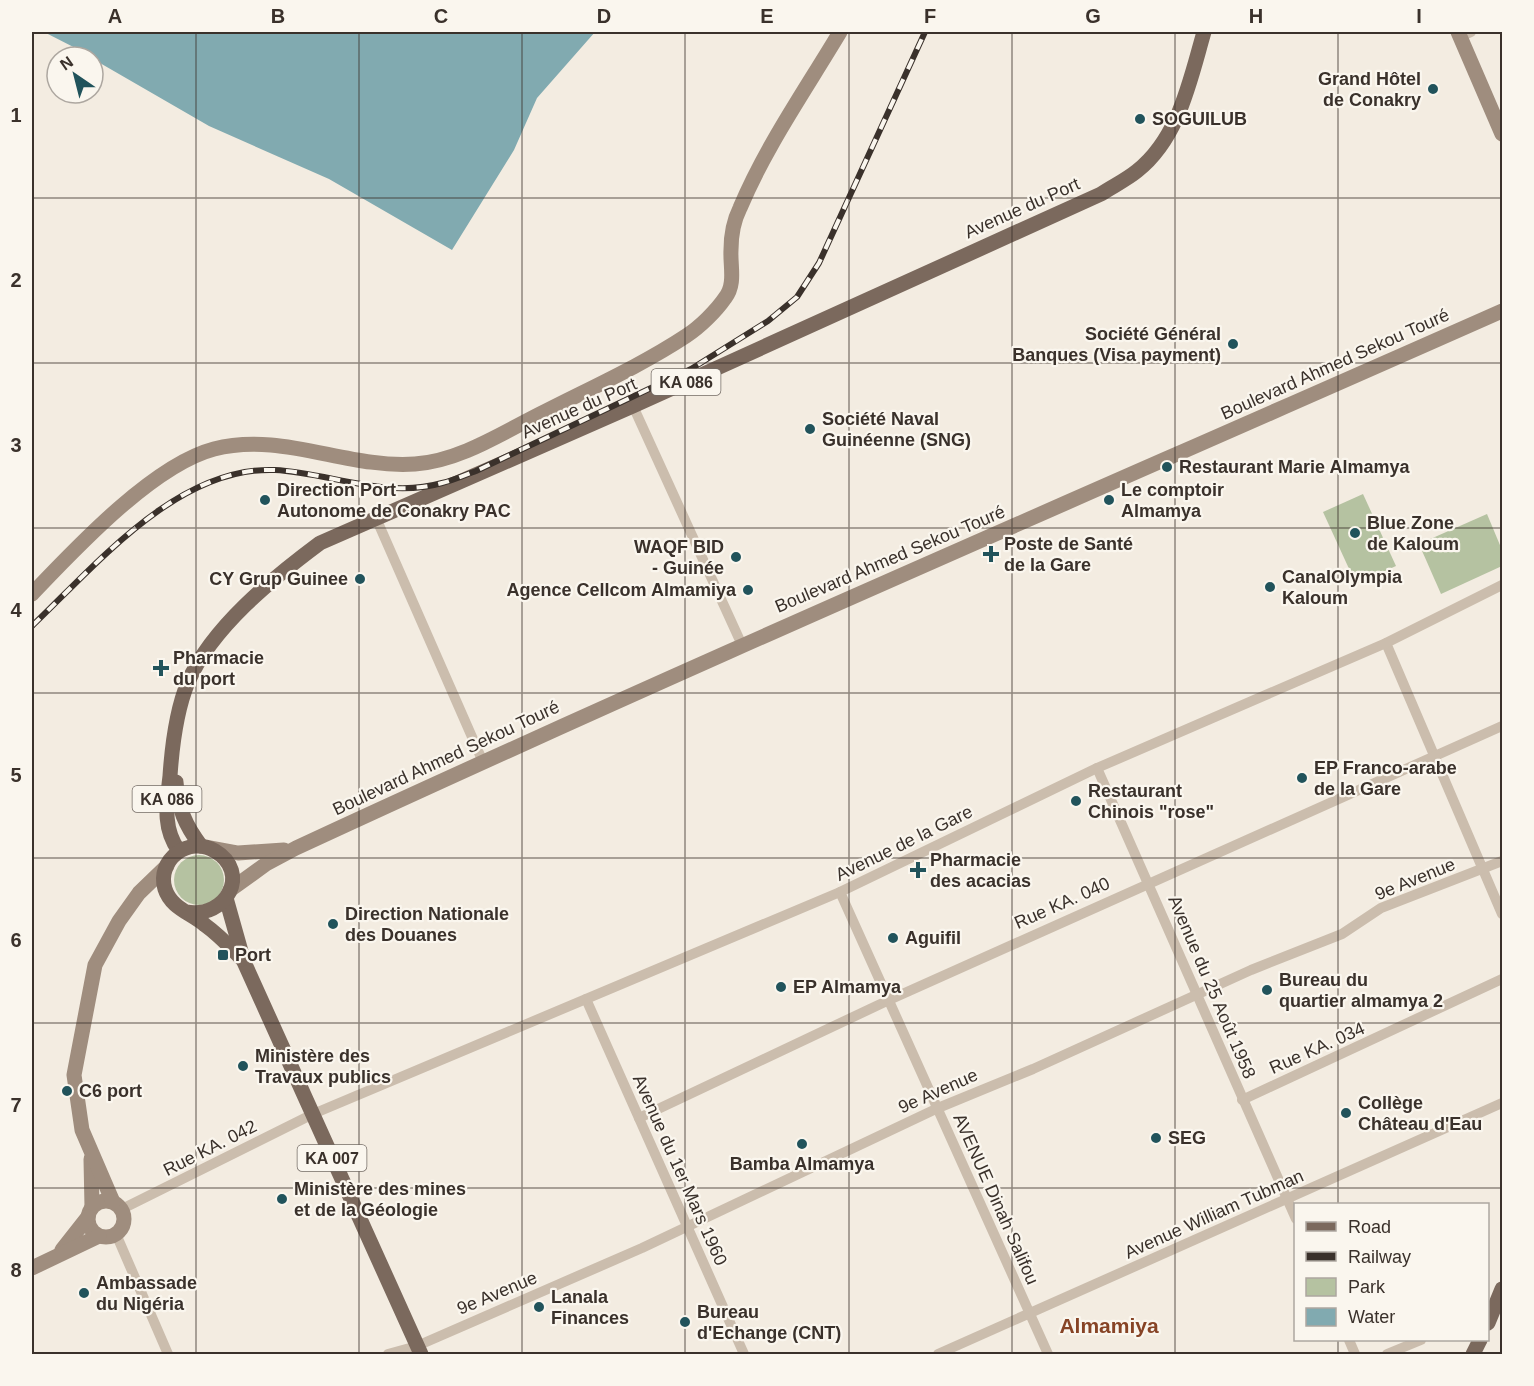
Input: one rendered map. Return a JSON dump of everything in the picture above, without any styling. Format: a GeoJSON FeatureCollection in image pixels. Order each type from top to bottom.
{"type":"FeatureCollection","features":[{"type":"Feature","properties":{"kind":"main road","name":"Avenue du Port"},"geometry":{"type":"LineString","coordinates":[[179,851],[168,832],[166,812],[173,743],[188,682],[210,645],[243,608],[286,568],[320,543],[633,406],[1101,194],[1137,171],[1159,148],[1184,101],[1204,32]]}},
{"type":"Feature","properties":{"kind":"main road","name":"Avenue du Port"},"geometry":{"type":"LineString","coordinates":[[173,743],[178,802],[185,825],[206,847]]}},
{"type":"Feature","properties":{"kind":"main road"},"geometry":{"type":"LineString","coordinates":[[206,847],[227,861],[231,871],[228,894],[209,912],[186,912],[168,896],[164,876],[167,866],[179,851],[206,847]]}},
{"type":"Feature","properties":{"kind":"main road","name":"KA 007"},"geometry":{"type":"LineString","coordinates":[[228,894],[244,962],[419,1350]]}},
{"type":"Feature","properties":{"kind":"main road","name":"KA 007"},"geometry":{"type":"LineString","coordinates":[[186,912],[211,929],[244,962]]}},
{"type":"Feature","properties":{"kind":"main road"},"geometry":{"type":"LineString","coordinates":[[1495,1307],[1503,1289]]}},
{"type":"Feature","properties":{"kind":"street"},"geometry":{"type":"LineString","coordinates":[[32,594],[67,557],[111,518],[184,460],[213,449],[240,444],[318,450],[381,464],[416,464],[449,458],[616,376],[688,335],[727,296],[732,282],[730,248],[739,209],[840,32]]}},
{"type":"Feature","properties":{"kind":"street"},"geometry":{"type":"LineString","coordinates":[[1463,33],[1503,134]]}},
{"type":"Feature","properties":{"kind":"street","name":"Boulevard Ahmed Sekou Touré"},"geometry":{"type":"LineString","coordinates":[[228,894],[266,864],[296,848],[483,762],[742,645],[1503,311]]}},
{"type":"Feature","properties":{"kind":"street"},"geometry":{"type":"LineString","coordinates":[[633,406],[742,645]]}},
{"type":"Feature","properties":{"kind":"street"},"geometry":{"type":"LineString","coordinates":[[376,518],[483,762]]}},
{"type":"Feature","properties":{"kind":"street","name":"Avenue de la Gare"},"geometry":{"type":"LineString","coordinates":[[313,1114],[840,892],[1097,768],[1386,643],[1503,585]]}},
{"type":"Feature","properties":{"kind":"street"},"geometry":{"type":"LineString","coordinates":[[1386,643],[1503,914]]}},
{"type":"Feature","properties":{"kind":"street","name":"Rue KA. 040"},"geometry":{"type":"LineString","coordinates":[[639,1118],[889,1000],[1149,882],[1503,726]]}},
{"type":"Feature","properties":{"kind":"street","name":"Avenue du 25 Août 1958"},"geometry":{"type":"LineString","coordinates":[[1097,768],[1294,1215]]}},
{"type":"Feature","properties":{"kind":"street","name":"Boulevard Ahmed Sekou Touré"},"geometry":{"type":"LineString","coordinates":[[206,847],[238,853],[296,848]]}},
{"type":"Feature","properties":{"kind":"street","name":"9e Avenue"},"geometry":{"type":"LineString","coordinates":[[388,1354],[419,1350],[938,1108],[1197,996],[1251,970],[1342,934],[1381,908],[1503,861]]}},
{"type":"Feature","properties":{"kind":"street"},"geometry":{"type":"LineString","coordinates":[[116,1234],[125,1220],[91,1155],[82,1131],[74,1075],[95,965],[108,939],[140,893],[167,866]]}},
{"type":"Feature","properties":{"kind":"street","name":"AVENUE Dinah Salifou"},"geometry":{"type":"LineString","coordinates":[[840,892],[1048,1354]]}},
{"type":"Feature","properties":{"kind":"street"},"geometry":{"type":"LineString","coordinates":[[140,893],[168,896]]}},
{"type":"Feature","properties":{"kind":"street","name":"Rue KA. 034"},"geometry":{"type":"LineString","coordinates":[[1242,1100],[1503,979]]}},
{"type":"Feature","properties":{"kind":"street","name":"Avenue du 1er Mars 1960"},"geometry":{"type":"LineString","coordinates":[[586,999],[744,1354]]}},
{"type":"Feature","properties":{"kind":"street","name":"Avenue William Tubman"},"geometry":{"type":"LineString","coordinates":[[938,1354],[1503,1103]]}},
{"type":"Feature","properties":{"kind":"street","name":"Rue KA. 042"},"geometry":{"type":"LineString","coordinates":[[118,1205],[313,1114]]}},
{"type":"Feature","properties":{"kind":"street"},"geometry":{"type":"LineString","coordinates":[[91,1155],[91,1228],[99,1236]]}},
{"type":"Feature","properties":{"kind":"street"},"geometry":{"type":"LineString","coordinates":[[55,1257],[90,1212],[102,1201],[118,1205]]}},
{"type":"Feature","properties":{"kind":"street"},"geometry":{"type":"LineString","coordinates":[[32,1268],[99,1236],[116,1234]]}},
{"type":"Feature","properties":{"kind":"street"},"geometry":{"type":"LineString","coordinates":[[116,1234],[168,1354]]}},
{"type":"Feature","properties":{"kind":"street"},"geometry":{"type":"LineString","coordinates":[[1387,1354],[1419,1341]]}},
{"type":"Feature","properties":{"kind":"green space"},"geometry":{"type":"Polygon","coordinates":[[[1363,494],[1396,566],[1356,584],[1323,512],[1363,494]]]}},
{"type":"Feature","properties":{"kind":"green space"},"geometry":{"type":"Polygon","coordinates":[[[1487,514],[1502,550],[1502,566],[1441,594],[1419,544],[1487,514]]]}},
{"type":"Feature","properties":{"kind":"green space"},"geometry":{"type":"Polygon","coordinates":[[[199,855],[213,859],[220,866],[224,880],[220,894],[213,901],[199,905],[185,901],[178,894],[174,880],[178,866],[185,859],[199,855]]]}},
{"type":"Feature","properties":{"kind":"water"},"geometry":{"type":"Polygon","coordinates":[[[44,32],[595,32],[537,98],[514,150],[452,250],[329,179],[209,126],[105,66],[105,45],[69,45],[44,32]]]}},
{"type":"Feature","properties":{"kind":"railway"},"geometry":{"type":"LineString","coordinates":[[32,626],[83,575],[141,524],[172,502],[205,484],[239,473],[275,470],[379,487],[421,487],[446,482],[476,471],[691,369],[768,321],[797,297],[819,263],[925,32]]}},
{"type":"Feature","properties":{"kind":"place","name":"Grand Hôtel de Conakry"},"geometry":{"type":"Point","coordinates":[1433,89]}},
{"type":"Feature","properties":{"kind":"place","name":"SOGUILUB"},"geometry":{"type":"Point","coordinates":[1140,119]}},
{"type":"Feature","properties":{"kind":"place","name":"Société Général Banques (Visa payment)"},"geometry":{"type":"Point","coordinates":[1233,344]}},
{"type":"Feature","properties":{"kind":"place","name":"Société Naval Guinéenne (SNG)"},"geometry":{"type":"Point","coordinates":[810,429]}},
{"type":"Feature","properties":{"kind":"place","name":"Restaurant Marie Almamya"},"geometry":{"type":"Point","coordinates":[1167,467]}},
{"type":"Feature","properties":{"kind":"place","name":"Direction Port Autonome de Conakry PAC"},"geometry":{"type":"Point","coordinates":[265,500]}},
{"type":"Feature","properties":{"kind":"place","name":"Le comptoir Almamya"},"geometry":{"type":"Point","coordinates":[1109,500]}},
{"type":"Feature","properties":{"kind":"place","name":"Blue Zone de Kaloum"},"geometry":{"type":"Point","coordinates":[1355,533]}},
{"type":"Feature","properties":{"kind":"place","name":"Poste de Santé de la Gare"},"geometry":{"type":"Point","coordinates":[991,554]}},
{"type":"Feature","properties":{"kind":"place","name":"WAQF BID - Guinée"},"geometry":{"type":"Point","coordinates":[736,557]}},
{"type":"Feature","properties":{"kind":"place","name":"CY Grup Guinee"},"geometry":{"type":"Point","coordinates":[360,579]}},
{"type":"Feature","properties":{"kind":"place","name":"CanalOlympia Kaloum"},"geometry":{"type":"Point","coordinates":[1270,587]}},
{"type":"Feature","properties":{"kind":"place","name":"Agence Cellcom Almamiya"},"geometry":{"type":"Point","coordinates":[748,590]}},
{"type":"Feature","properties":{"kind":"place","name":"Pharmacie du port"},"geometry":{"type":"Point","coordinates":[161,668]}},
{"type":"Feature","properties":{"kind":"place","name":"EP Franco-arabe de la Gare"},"geometry":{"type":"Point","coordinates":[1302,778]}},
{"type":"Feature","properties":{"kind":"place","name":"Restaurant Chinois \"rose\""},"geometry":{"type":"Point","coordinates":[1076,801]}},
{"type":"Feature","properties":{"kind":"place","name":"Pharmacie des acacias"},"geometry":{"type":"Point","coordinates":[918,870]}},
{"type":"Feature","properties":{"kind":"place","name":"Direction Nationale des Douanes"},"geometry":{"type":"Point","coordinates":[333,924]}},
{"type":"Feature","properties":{"kind":"place","name":"Aguifil"},"geometry":{"type":"Point","coordinates":[893,938]}},
{"type":"Feature","properties":{"kind":"place","name":"Port"},"geometry":{"type":"Point","coordinates":[223,955]}},
{"type":"Feature","properties":{"kind":"place","name":"EP Almamya"},"geometry":{"type":"Point","coordinates":[781,987]}},
{"type":"Feature","properties":{"kind":"place","name":"Bureau du quartier almamya 2"},"geometry":{"type":"Point","coordinates":[1267,990]}},
{"type":"Feature","properties":{"kind":"place","name":"Ministère des Travaux publics"},"geometry":{"type":"Point","coordinates":[243,1066]}},
{"type":"Feature","properties":{"kind":"place","name":"C6 port"},"geometry":{"type":"Point","coordinates":[67,1091]}},
{"type":"Feature","properties":{"kind":"place","name":"Collège Château d'Eau"},"geometry":{"type":"Point","coordinates":[1346,1113]}},
{"type":"Feature","properties":{"kind":"place","name":"SEG"},"geometry":{"type":"Point","coordinates":[1156,1138]}},
{"type":"Feature","properties":{"kind":"place","name":"Bamba Almamya"},"geometry":{"type":"Point","coordinates":[802,1144]}},
{"type":"Feature","properties":{"kind":"place","name":"Ministère des mines et de la Géologie"},"geometry":{"type":"Point","coordinates":[282,1199]}},
{"type":"Feature","properties":{"kind":"place","name":"Ambassade du Nigéria"},"geometry":{"type":"Point","coordinates":[84,1293]}},
{"type":"Feature","properties":{"kind":"place","name":"Lanala Finances"},"geometry":{"type":"Point","coordinates":[539,1307]}},
{"type":"Feature","properties":{"kind":"place","name":"Bureau d'Echange (CNT)"},"geometry":{"type":"Point","coordinates":[685,1322]}},
{"type":"Feature","properties":{"kind":"district","name":"Almamiya"},"geometry":{"type":"Point","coordinates":[1109,1325]}}]}
